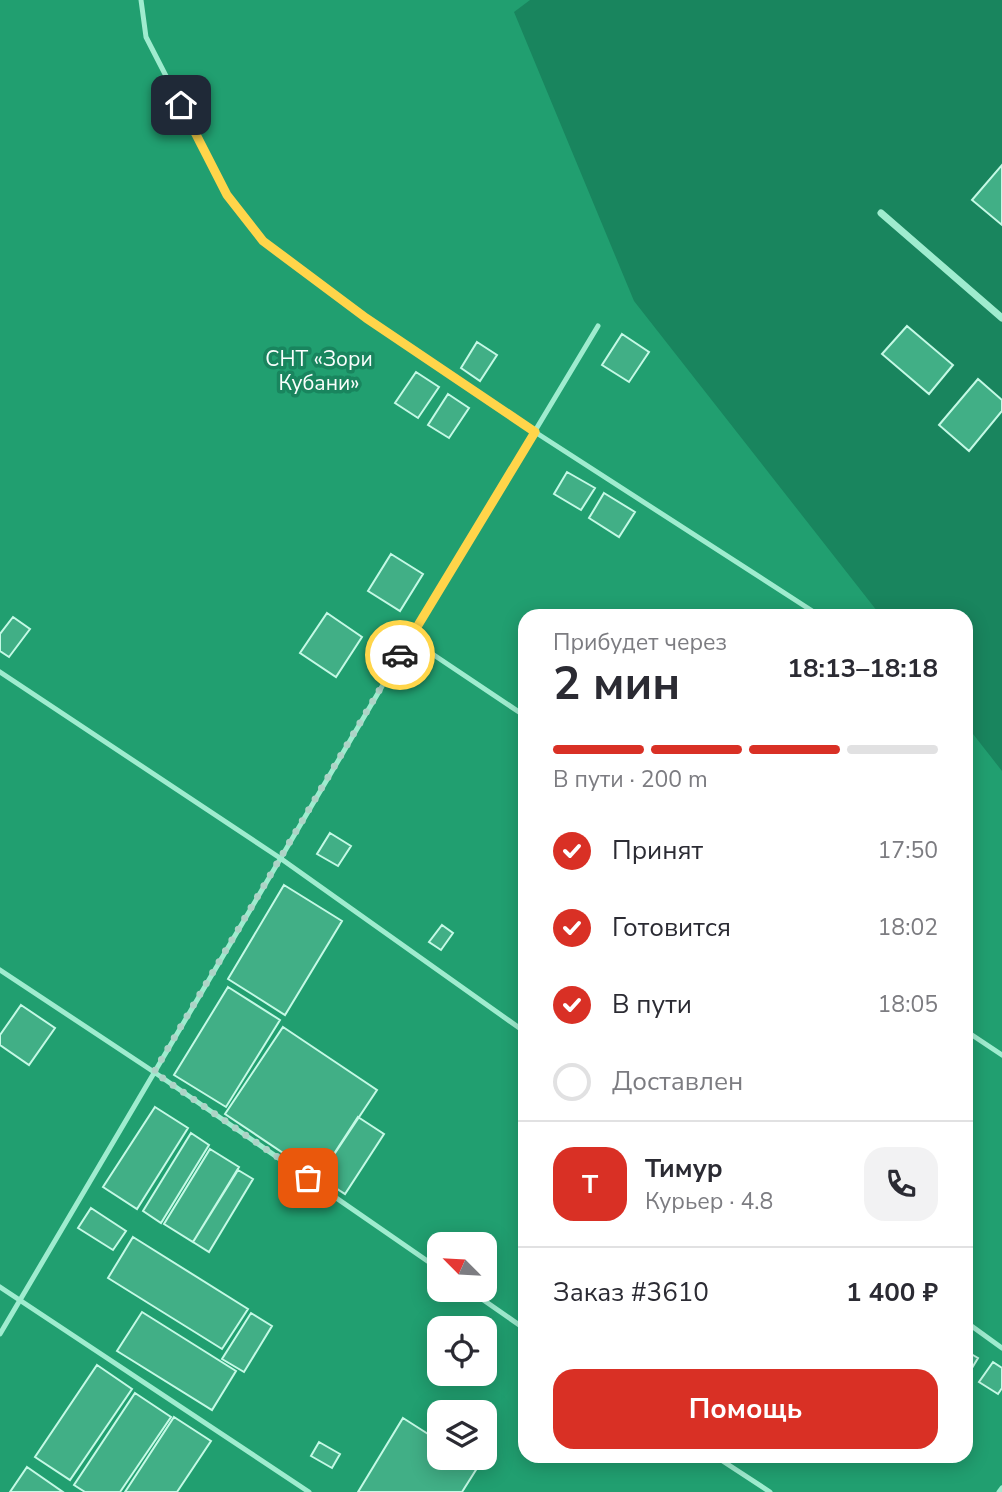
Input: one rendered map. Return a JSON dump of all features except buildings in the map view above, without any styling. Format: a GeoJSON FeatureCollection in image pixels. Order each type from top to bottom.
{"type":"FeatureCollection","features":[{"type":"Feature","properties":{"kind":"street"},"geometry":{"type":"LineString","coordinates":[[881,213],[1002,318]]}},
{"type":"Feature","properties":{"kind":"lane"},"geometry":{"type":"LineString","coordinates":[[141,0],[146,37],[227,195],[263,241],[366,318],[535,432],[809,609]]}},
{"type":"Feature","properties":{"kind":"lane"},"geometry":{"type":"LineString","coordinates":[[0,1334],[598,326]]}},
{"type":"Feature","properties":{"kind":"lane"},"geometry":{"type":"LineString","coordinates":[[410,639],[518,711]]}},
{"type":"Feature","properties":{"kind":"lane"},"geometry":{"type":"LineString","coordinates":[[0,672],[280,858],[518,1027]]}},
{"type":"Feature","properties":{"kind":"lane"},"geometry":{"type":"LineString","coordinates":[[0,970],[154,1072],[427,1261]]}},
{"type":"Feature","properties":{"kind":"lane"},"geometry":{"type":"LineString","coordinates":[[973,1036],[1002,1055]]}},
{"type":"Feature","properties":{"kind":"lane"},"geometry":{"type":"LineString","coordinates":[[0,1287],[309,1492]]}},
{"type":"Feature","properties":{"kind":"lane"},"geometry":{"type":"LineString","coordinates":[[486,1302],[518,1324]]}},
{"type":"Feature","properties":{"kind":"lane"},"geometry":{"type":"LineString","coordinates":[[973,1327],[1002,1348]]}},
{"type":"Feature","properties":{"kind":"lane"},"geometry":{"type":"LineString","coordinates":[[726,1463],[770,1492]]}},
{"type":"Feature","properties":{"kind":"green space","name":"СНТ «Зори Кубани»"},"geometry":{"type":"Polygon","coordinates":[[[0,0],[530,0],[514,12],[634,301],[876,609],[518,609],[518,1463],[973,1463],[973,734],[1002,771],[1002,1492],[0,1492],[0,0]]]}},
{"type":"Feature","properties":{"kind":"way so far"},"geometry":{"type":"LineString","coordinates":[[308,1178],[154,1072],[400,655]]}},
{"type":"Feature","properties":{"kind":"route"},"geometry":{"type":"LineString","coordinates":[[181,105],[227,195],[263,241],[366,318],[535,432],[400,655]]}}]}
